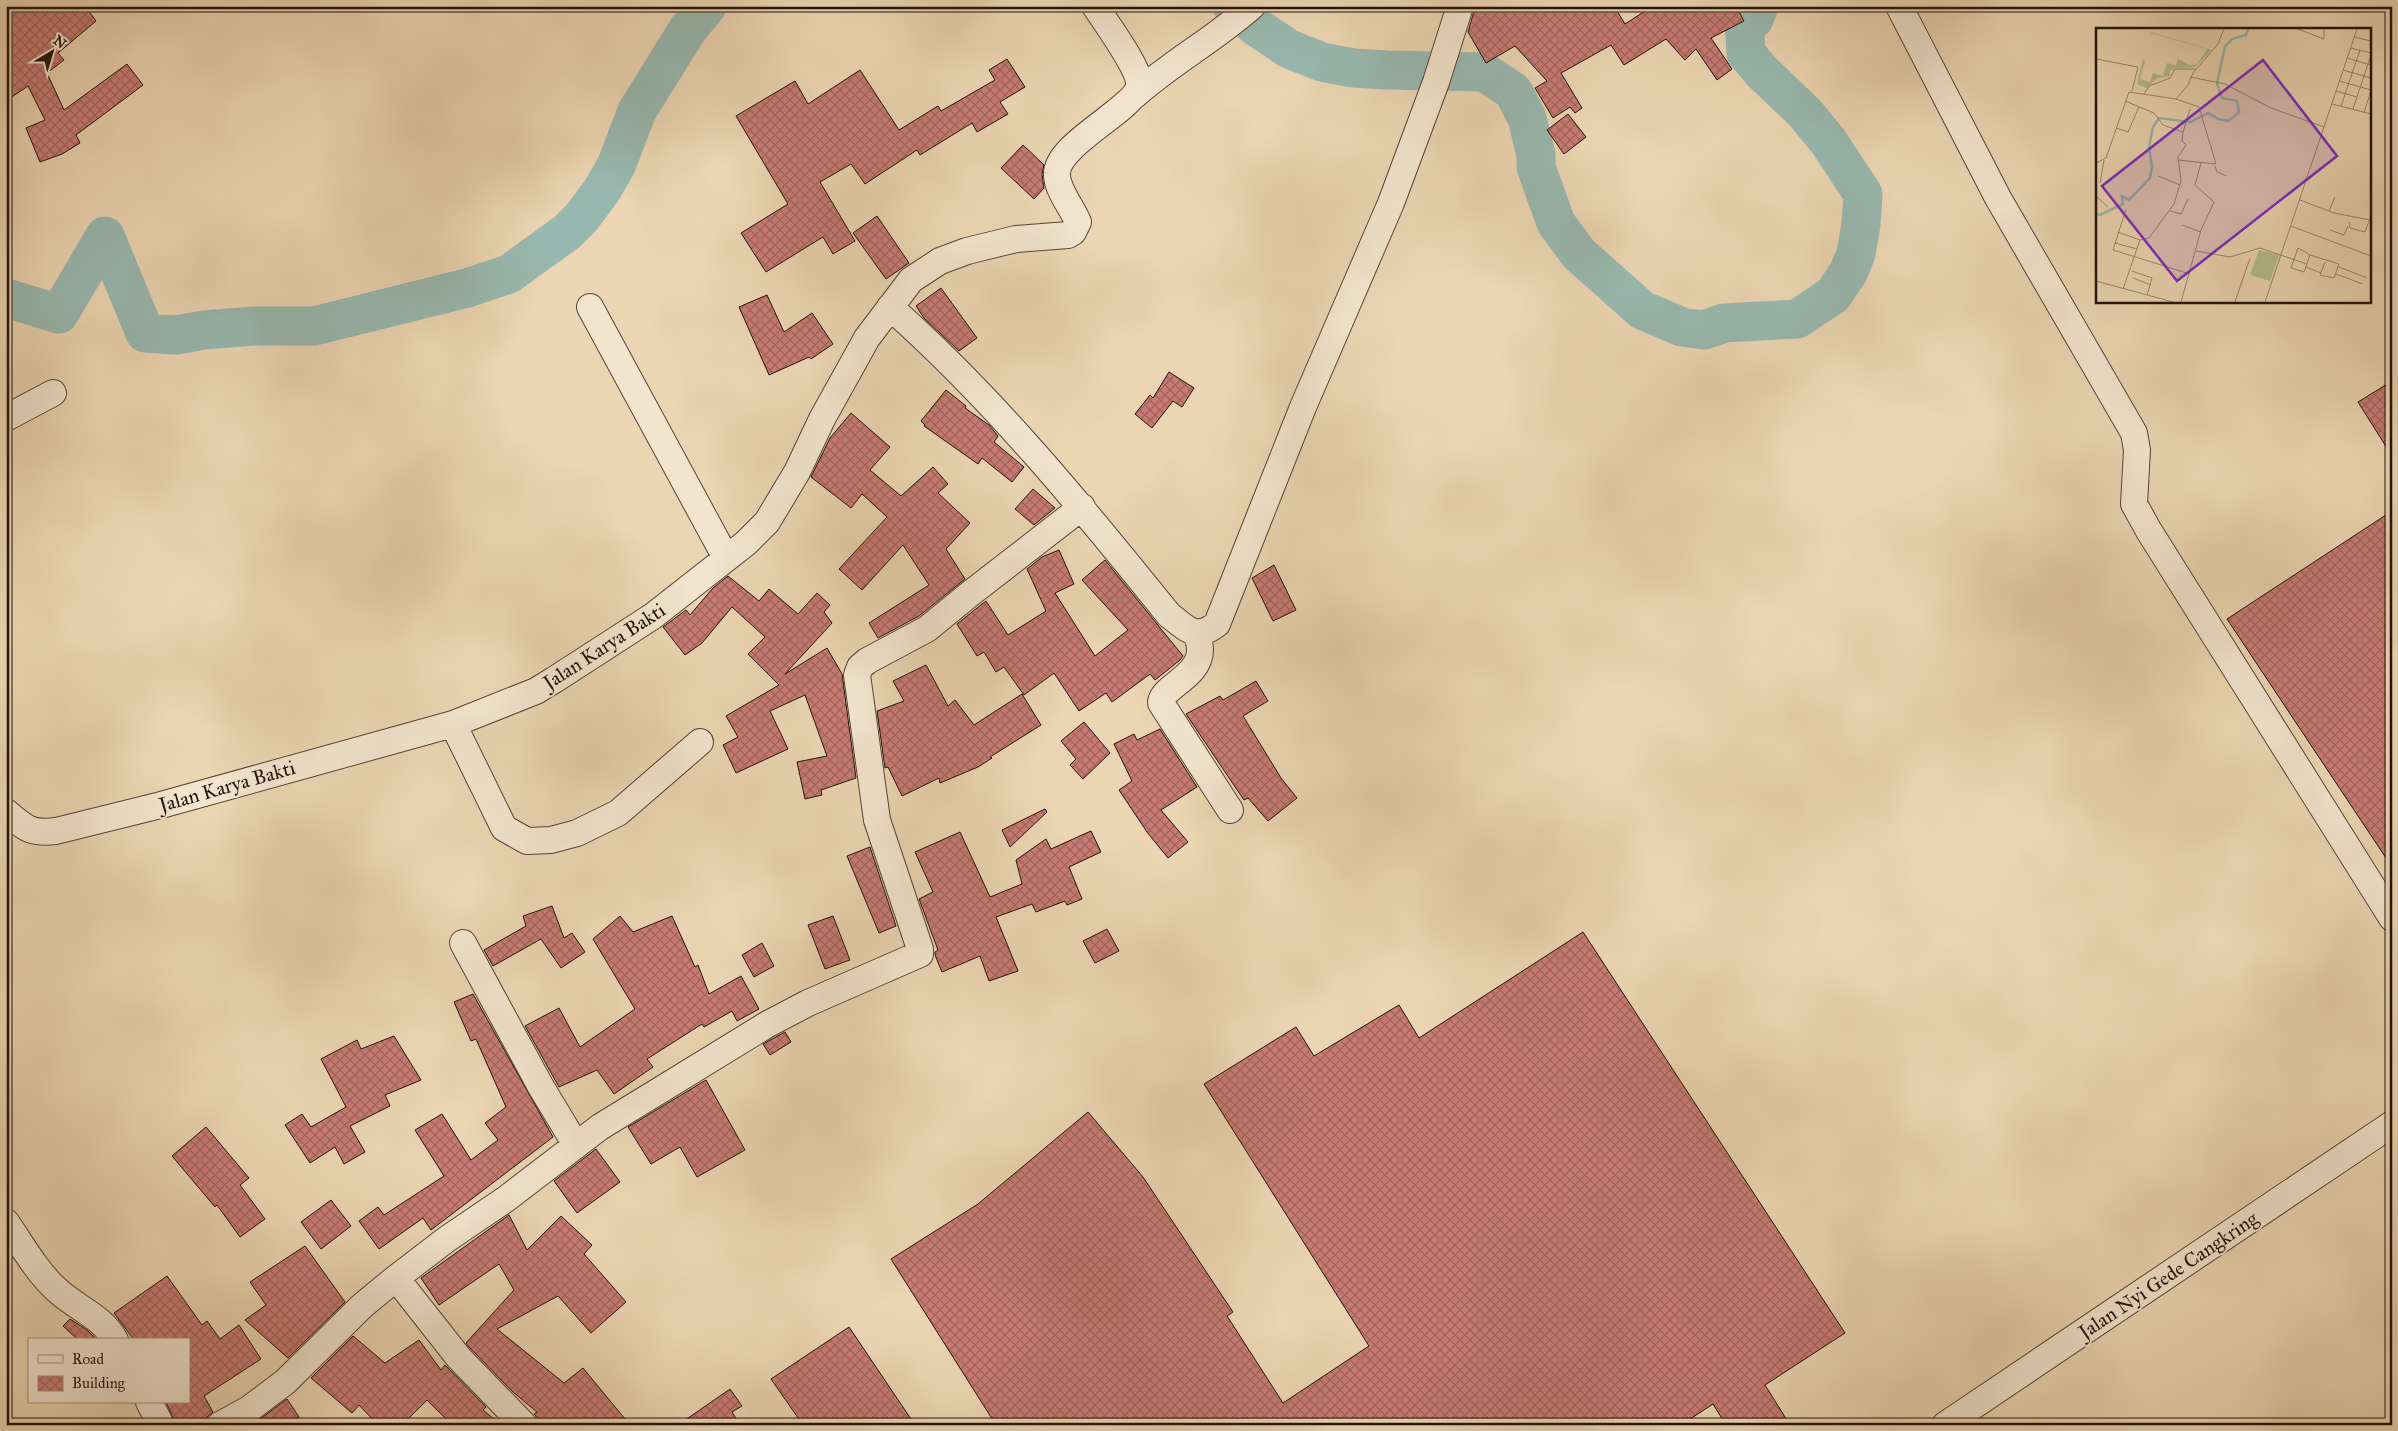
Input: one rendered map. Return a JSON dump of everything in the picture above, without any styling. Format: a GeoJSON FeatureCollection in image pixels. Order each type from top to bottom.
{"type":"FeatureCollection","features":[{"type":"Feature","properties":{"kind":"street"},"geometry":{"type":"LineString","coordinates":[[1095,6],[1135,72],[1139,85],[1135,95]]}},
{"type":"Feature","properties":{"kind":"street"},"geometry":{"type":"LineString","coordinates":[[1135,95],[1188,53],[1231,25],[1252,6]]}},
{"type":"Feature","properties":{"kind":"street"},"geometry":{"type":"LineString","coordinates":[[890,307],[927,340],[1001,416],[1082,507],[1169,615],[1198,634],[1205,633],[1216,624],[1303,407],[1390,203],[1436,82],[1460,6]]}},
{"type":"Feature","properties":{"kind":"street"},"geometry":{"type":"LineString","coordinates":[[1899,6],[1998,198],[2134,433],[2138,450],[2134,504],[2149,531],[2392,918]]}},
{"type":"Feature","properties":{"kind":"street","name":"Jalan Karya Bakti"},"geometry":{"type":"LineString","coordinates":[[6,812],[29,830],[38,834],[56,831],[161,805],[453,724],[536,691],[554,680],[653,616],[746,543],[767,522],[797,472],[822,418],[867,338],[911,280],[940,260],[967,251],[1016,239],[1053,234],[1068,235],[1073,232],[1078,222],[1058,182],[1059,163],[1091,130],[1135,95]]}},
{"type":"Feature","properties":{"kind":"street"},"geometry":{"type":"LineString","coordinates":[[590,307],[726,558]]}},
{"type":"Feature","properties":{"kind":"street"},"geometry":{"type":"LineString","coordinates":[[6,418],[53,393]]}},
{"type":"Feature","properties":{"kind":"street"},"geometry":{"type":"LineString","coordinates":[[220,1425],[249,1408],[285,1382],[362,1306],[396,1278],[600,1127],[768,1024],[808,1003],[920,954],[920,949],[877,820],[857,675],[860,667],[867,661],[928,630],[971,593],[1082,507]]}},
{"type":"Feature","properties":{"kind":"street"},"geometry":{"type":"LineString","coordinates":[[1198,634],[1200,652],[1195,667],[1183,680],[1163,694],[1161,703],[1230,810]]}},
{"type":"Feature","properties":{"kind":"street"},"geometry":{"type":"LineString","coordinates":[[453,724],[504,828],[527,841],[551,840],[577,833],[618,812],[700,742]]}},
{"type":"Feature","properties":{"kind":"street"},"geometry":{"type":"LineString","coordinates":[[463,943],[541,1087],[576,1145]]}},
{"type":"Feature","properties":{"kind":"street","name":"Jalan Nyi Gede Cangkring"},"geometry":{"type":"LineString","coordinates":[[1945,1425],[2392,1124]]}},
{"type":"Feature","properties":{"kind":"street"},"geometry":{"type":"LineString","coordinates":[[6,1222],[34,1262],[57,1290],[100,1321],[113,1338]]}},
{"type":"Feature","properties":{"kind":"street"},"geometry":{"type":"LineString","coordinates":[[396,1278],[459,1358],[524,1425]]}},
{"type":"Feature","properties":{"kind":"street"},"geometry":{"type":"LineString","coordinates":[[150,1404],[161,1425]]}},
{"type":"Feature","properties":{"kind":"building"},"geometry":{"type":"Polygon","coordinates":[[[6,6],[85,6],[96,21],[58,53],[64,60],[47,73],[64,110],[127,64],[143,85],[76,135],[80,143],[62,154],[40,162],[26,128],[45,120],[28,86],[6,101],[6,6]]]}},
{"type":"Feature","properties":{"kind":"building"},"geometry":{"type":"Polygon","coordinates":[[[1482,6],[1614,6],[1625,24],[1653,6],[1736,6],[1744,21],[1711,38],[1732,69],[1717,80],[1696,49],[1685,60],[1666,39],[1624,65],[1611,45],[1561,73],[1582,108],[1575,113],[1570,107],[1553,118],[1535,88],[1547,81],[1515,46],[1486,63],[1468,32],[1474,11],[1482,6]]]}},
{"type":"Feature","properties":{"kind":"building"},"geometry":{"type":"Polygon","coordinates":[[[1007,59],[1025,87],[1000,102],[1008,114],[977,132],[972,123],[920,155],[917,150],[865,184],[851,164],[820,182],[855,241],[833,254],[823,237],[766,272],[741,233],[788,204],[736,116],[795,81],[808,104],[860,70],[899,130],[938,106],[941,111],[995,80],[989,70],[1007,59]]]}},
{"type":"Feature","properties":{"kind":"building"},"geometry":{"type":"Polygon","coordinates":[[[1568,114],[1586,137],[1564,154],[1547,130],[1568,114]]]}},
{"type":"Feature","properties":{"kind":"building"},"geometry":{"type":"Polygon","coordinates":[[[1023,145],[1044,165],[1042,174],[1044,188],[1034,199],[1001,168],[1023,145]]]}},
{"type":"Feature","properties":{"kind":"building"},"geometry":{"type":"Polygon","coordinates":[[[877,216],[909,263],[886,279],[853,233],[877,216]]]}},
{"type":"Feature","properties":{"kind":"building"},"geometry":{"type":"Polygon","coordinates":[[[941,288],[977,338],[959,351],[924,318],[916,306],[941,288]]]}},
{"type":"Feature","properties":{"kind":"building"},"geometry":{"type":"Polygon","coordinates":[[[767,295],[784,332],[812,313],[833,344],[811,359],[809,357],[769,375],[739,307],[767,295]]]}},
{"type":"Feature","properties":{"kind":"building"},"geometry":{"type":"Polygon","coordinates":[[[1169,372],[1194,388],[1182,407],[1173,401],[1152,428],[1135,414],[1150,395],[1153,398],[1169,372]]]}},
{"type":"Feature","properties":{"kind":"building"},"geometry":{"type":"Polygon","coordinates":[[[2392,381],[2392,456],[2358,402],[2392,381]]]}},
{"type":"Feature","properties":{"kind":"building"},"geometry":{"type":"Polygon","coordinates":[[[946,390],[966,406],[965,408],[989,425],[998,436],[994,442],[1024,467],[1012,482],[982,458],[978,464],[924,426],[921,421],[946,390]]]}},
{"type":"Feature","properties":{"kind":"building"},"geometry":{"type":"Polygon","coordinates":[[[851,413],[890,447],[870,470],[901,496],[933,467],[948,484],[938,493],[970,523],[946,549],[965,579],[919,616],[878,638],[869,623],[929,585],[903,545],[862,590],[839,569],[887,517],[862,494],[851,508],[811,477],[830,438],[851,413]]]}},
{"type":"Feature","properties":{"kind":"building"},"geometry":{"type":"Polygon","coordinates":[[[1033,489],[1055,508],[1034,525],[1015,509],[1033,489]]]}},
{"type":"Feature","properties":{"kind":"building"},"geometry":{"type":"Polygon","coordinates":[[[2392,511],[2392,867],[2227,619],[2392,511]]]}},
{"type":"Feature","properties":{"kind":"building"},"geometry":{"type":"Polygon","coordinates":[[[1059,550],[1074,584],[1055,593],[1095,656],[1128,630],[1082,580],[1105,560],[1183,656],[1180,660],[1155,680],[1150,674],[1112,702],[1106,693],[1079,711],[1054,673],[1024,695],[1004,667],[996,672],[984,652],[977,656],[957,624],[986,601],[1008,635],[1046,611],[1027,569],[1042,557],[1059,550]]]}},
{"type":"Feature","properties":{"kind":"building"},"geometry":{"type":"Polygon","coordinates":[[[1274,565],[1296,610],[1273,621],[1252,578],[1274,565]]]}},
{"type":"Feature","properties":{"kind":"building"},"geometry":{"type":"Polygon","coordinates":[[[728,576],[759,601],[769,589],[798,614],[817,593],[830,605],[824,612],[832,623],[785,674],[827,648],[842,674],[856,778],[821,790],[822,795],[805,799],[797,762],[827,756],[805,695],[770,711],[788,749],[736,773],[723,745],[738,737],[726,716],[779,685],[748,654],[765,637],[732,607],[702,643],[685,655],[663,627],[686,610],[690,615],[713,588],[728,576]]]}},
{"type":"Feature","properties":{"kind":"building"},"geometry":{"type":"Polygon","coordinates":[[[926,665],[948,706],[955,700],[974,725],[1022,694],[1041,725],[990,757],[992,758],[978,767],[940,783],[939,778],[902,796],[888,767],[885,768],[877,711],[904,701],[893,681],[926,665]]]}},
{"type":"Feature","properties":{"kind":"building"},"geometry":{"type":"Polygon","coordinates":[[[1256,681],[1268,701],[1243,716],[1281,778],[1297,798],[1268,821],[1248,798],[1244,800],[1186,714],[1220,696],[1223,700],[1256,681]]]}},
{"type":"Feature","properties":{"kind":"building"},"geometry":{"type":"Polygon","coordinates":[[[1084,722],[1110,753],[1083,779],[1070,765],[1076,759],[1061,741],[1084,722]]]}},
{"type":"Feature","properties":{"kind":"building"},"geometry":{"type":"Polygon","coordinates":[[[1160,729],[1197,787],[1161,810],[1188,842],[1168,858],[1147,832],[1119,790],[1132,781],[1114,744],[1134,734],[1137,740],[1160,729]]]}},
{"type":"Feature","properties":{"kind":"building"},"geometry":{"type":"Polygon","coordinates":[[[1045,809],[1047,812],[1010,847],[1002,830],[1045,809]]]}},
{"type":"Feature","properties":{"kind":"building"},"geometry":{"type":"Polygon","coordinates":[[[1091,831],[1101,852],[1069,867],[1082,899],[1067,905],[1065,901],[1036,912],[1032,904],[996,917],[1018,971],[989,981],[980,956],[942,972],[935,955],[935,952],[938,950],[919,899],[933,892],[915,852],[960,832],[990,897],[1022,884],[1016,860],[1046,839],[1051,849],[1091,831]]]}},
{"type":"Feature","properties":{"kind":"building"},"geometry":{"type":"Polygon","coordinates":[[[870,847],[896,926],[879,933],[847,856],[870,847]]]}},
{"type":"Feature","properties":{"kind":"building"},"geometry":{"type":"Polygon","coordinates":[[[552,906],[564,938],[572,933],[585,952],[561,968],[541,939],[493,966],[484,950],[526,926],[523,916],[552,906]]]}},
{"type":"Feature","properties":{"kind":"building"},"geometry":{"type":"Polygon","coordinates":[[[620,916],[633,932],[672,916],[695,967],[698,965],[709,994],[741,976],[759,1009],[737,1021],[732,1011],[704,1027],[702,1024],[647,1059],[653,1067],[614,1094],[597,1070],[559,1087],[525,1026],[559,1008],[580,1047],[635,1009],[593,939],[620,916]]]}},
{"type":"Feature","properties":{"kind":"building"},"geometry":{"type":"Polygon","coordinates":[[[833,916],[850,960],[825,969],[808,925],[833,916]]]}},
{"type":"Feature","properties":{"kind":"building"},"geometry":{"type":"Polygon","coordinates":[[[1107,929],[1119,951],[1095,963],[1083,941],[1107,929]]]}},
{"type":"Feature","properties":{"kind":"building"},"geometry":{"type":"Polygon","coordinates":[[[1583,932],[1845,1333],[1765,1385],[1790,1425],[1726,1425],[1713,1404],[1681,1425],[996,1425],[891,1259],[978,1204],[1088,1112],[1143,1177],[1233,1312],[1227,1316],[1283,1403],[1369,1346],[1204,1084],[1296,1027],[1314,1056],[1399,1005],[1419,1038],[1583,932]]]}},
{"type":"Feature","properties":{"kind":"building"},"geometry":{"type":"Polygon","coordinates":[[[762,943],[774,966],[754,977],[742,955],[762,943]]]}},
{"type":"Feature","properties":{"kind":"building"},"geometry":{"type":"Polygon","coordinates":[[[473,994],[553,1137],[431,1230],[423,1218],[379,1249],[359,1221],[378,1207],[384,1215],[444,1176],[415,1130],[442,1114],[471,1160],[498,1140],[485,1123],[506,1107],[476,1039],[471,1041],[454,1002],[473,994]]]}},
{"type":"Feature","properties":{"kind":"building"},"geometry":{"type":"Polygon","coordinates":[[[785,1032],[791,1042],[770,1055],[763,1044],[785,1032]]]}},
{"type":"Feature","properties":{"kind":"building"},"geometry":{"type":"Polygon","coordinates":[[[394,1036],[421,1080],[385,1095],[390,1106],[350,1126],[365,1152],[344,1164],[335,1147],[310,1163],[285,1125],[302,1114],[311,1127],[346,1107],[321,1059],[357,1040],[361,1049],[394,1036]]]}},
{"type":"Feature","properties":{"kind":"building"},"geometry":{"type":"Polygon","coordinates":[[[706,1080],[745,1150],[697,1177],[680,1147],[651,1164],[628,1127],[706,1080]]]}},
{"type":"Feature","properties":{"kind":"building"},"geometry":{"type":"Polygon","coordinates":[[[206,1127],[249,1178],[240,1185],[265,1219],[240,1237],[217,1205],[215,1207],[172,1156],[206,1127]]]}},
{"type":"Feature","properties":{"kind":"building"},"geometry":{"type":"Polygon","coordinates":[[[596,1149],[620,1182],[577,1213],[554,1181],[596,1149]]]}},
{"type":"Feature","properties":{"kind":"building"},"geometry":{"type":"Polygon","coordinates":[[[331,1200],[351,1226],[321,1249],[301,1222],[331,1200]]]}},
{"type":"Feature","properties":{"kind":"building"},"geometry":{"type":"Polygon","coordinates":[[[509,1215],[527,1250],[561,1216],[592,1245],[584,1254],[626,1302],[591,1333],[558,1296],[497,1329],[564,1383],[583,1368],[630,1425],[544,1425],[534,1414],[537,1412],[513,1392],[470,1348],[466,1343],[514,1290],[499,1264],[439,1305],[421,1278],[509,1215]]]}},
{"type":"Feature","properties":{"kind":"building"},"geometry":{"type":"Polygon","coordinates":[[[305,1246],[345,1302],[288,1358],[245,1320],[266,1305],[250,1282],[305,1246]]]}},
{"type":"Feature","properties":{"kind":"building"},"geometry":{"type":"Polygon","coordinates":[[[167,1276],[202,1325],[207,1321],[220,1339],[239,1325],[261,1359],[204,1396],[213,1412],[207,1417],[205,1425],[176,1425],[167,1404],[190,1404],[190,1338],[133,1338],[114,1313],[167,1276]]]}},
{"type":"Feature","properties":{"kind":"building"},"geometry":{"type":"Polygon","coordinates":[[[70,1319],[87,1330],[95,1338],[76,1338],[63,1326],[70,1319]]]}},
{"type":"Feature","properties":{"kind":"building"},"geometry":{"type":"Polygon","coordinates":[[[849,1327],[915,1425],[803,1425],[771,1379],[849,1327]]]}},
{"type":"Feature","properties":{"kind":"building"},"geometry":{"type":"Polygon","coordinates":[[[353,1336],[385,1363],[419,1340],[441,1370],[445,1365],[486,1407],[483,1410],[501,1425],[452,1425],[427,1400],[402,1425],[378,1425],[359,1405],[352,1413],[311,1378],[353,1336]]]}},
{"type":"Feature","properties":{"kind":"building"},"geometry":{"type":"Polygon","coordinates":[[[730,1389],[742,1406],[732,1412],[740,1425],[678,1425],[730,1389]]]}},
{"type":"Feature","properties":{"kind":"building"},"geometry":{"type":"Polygon","coordinates":[[[287,1399],[299,1417],[287,1425],[252,1425],[287,1399]]]}},
{"type":"Feature","properties":{"kind":"waterway"},"geometry":{"type":"LineString","coordinates":[[6,298],[59,314],[105,236],[145,333],[176,335],[204,330],[254,326],[314,326],[467,288],[509,274],[567,232],[582,217],[602,190],[616,166],[637,111],[688,29],[707,6]]}},
{"type":"Feature","properties":{"kind":"waterway"},"geometry":{"type":"LineString","coordinates":[[1232,6],[1255,26],[1289,49],[1322,62],[1353,68],[1484,72],[1513,91],[1527,118],[1536,155],[1536,167],[1556,223],[1579,254],[1642,310],[1682,327],[1704,330],[1724,323],[1797,319],[1833,295],[1848,273],[1856,254],[1863,194],[1828,141],[1804,112],[1762,72],[1746,53],[1744,21],[1754,19],[1759,6]]}}]}
